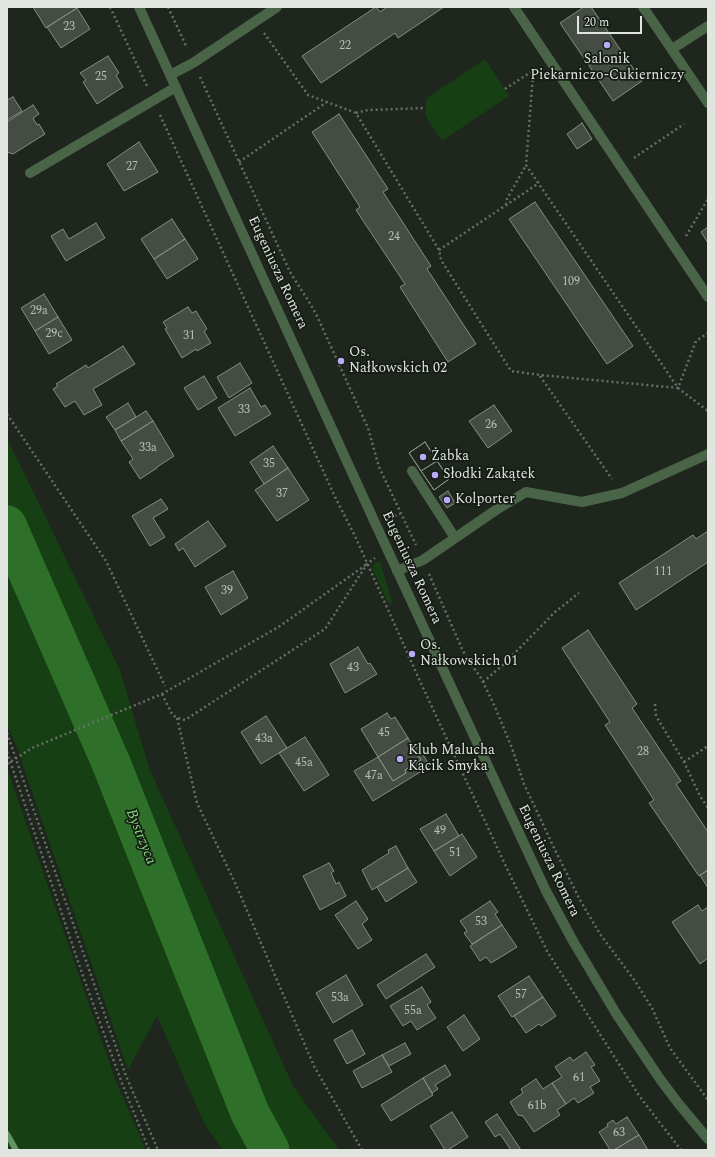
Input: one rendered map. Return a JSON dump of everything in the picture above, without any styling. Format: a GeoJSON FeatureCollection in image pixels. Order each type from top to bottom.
{"type":"FeatureCollection","features":[{"type":"Feature","properties":{"kind":"street","name":"Eugeniusza Romera"},"geometry":{"type":"LineString","coordinates":[[139,7],[507,810],[560,919],[621,1021],[674,1097],[708,1139]]}},
{"type":"Feature","properties":{"kind":"street"},"geometry":{"type":"LineString","coordinates":[[170,75],[194,62],[277,7]]}},
{"type":"Feature","properties":{"kind":"street"},"geometry":{"type":"LineString","coordinates":[[514,7],[708,297]]}},
{"type":"Feature","properties":{"kind":"street"},"geometry":{"type":"LineString","coordinates":[[643,7],[708,103]]}},
{"type":"Feature","properties":{"kind":"street"},"geometry":{"type":"LineString","coordinates":[[672,50],[708,26]]}},
{"type":"Feature","properties":{"kind":"street"},"geometry":{"type":"LineString","coordinates":[[30,173],[176,87]]}},
{"type":"Feature","properties":{"kind":"street"},"geometry":{"type":"LineString","coordinates":[[398,571],[423,560],[496,510],[526,492],[582,502],[622,493],[708,454]]}},
{"type":"Feature","properties":{"kind":"street"},"geometry":{"type":"LineString","coordinates":[[412,470],[455,538]]}},
{"type":"Feature","properties":{"kind":"path"},"geometry":{"type":"LineString","coordinates":[[110,7],[509,873],[547,951],[640,1097],[681,1150]]}},
{"type":"Feature","properties":{"kind":"path"},"geometry":{"type":"LineString","coordinates":[[264,32],[308,95],[356,113],[368,110],[426,108]]}},
{"type":"Feature","properties":{"kind":"path"},"geometry":{"type":"LineString","coordinates":[[505,89],[532,73],[526,165],[507,199],[506,206]]}},
{"type":"Feature","properties":{"kind":"path"},"geometry":{"type":"LineString","coordinates":[[239,162],[327,102]]}},
{"type":"Feature","properties":{"kind":"path"},"geometry":{"type":"LineString","coordinates":[[356,113],[438,250],[440,260],[511,371],[678,388]]}},
{"type":"Feature","properties":{"kind":"path"},"geometry":{"type":"LineString","coordinates":[[632,160],[684,124]]}},
{"type":"Feature","properties":{"kind":"path"},"geometry":{"type":"LineString","coordinates":[[526,165],[678,388],[708,411]]}},
{"type":"Feature","properties":{"kind":"path"},"geometry":{"type":"LineString","coordinates":[[438,250],[539,184]]}},
{"type":"Feature","properties":{"kind":"path"},"geometry":{"type":"LineString","coordinates":[[690,242],[686,236],[708,199]]}},
{"type":"Feature","properties":{"kind":"path"},"geometry":{"type":"LineString","coordinates":[[678,388],[696,341],[708,333]]}},
{"type":"Feature","properties":{"kind":"path"},"geometry":{"type":"LineString","coordinates":[[540,375],[612,479]]}},
{"type":"Feature","properties":{"kind":"path"},"geometry":{"type":"LineString","coordinates":[[7,414],[106,561],[165,686]]}},
{"type":"Feature","properties":{"kind":"path"},"geometry":{"type":"LineString","coordinates":[[386,520],[400,514]]}},
{"type":"Feature","properties":{"kind":"path"},"geometry":{"type":"LineString","coordinates":[[7,764],[32,748],[162,694],[280,626],[387,549]]}},
{"type":"Feature","properties":{"kind":"path"},"geometry":{"type":"LineString","coordinates":[[176,718],[185,720],[325,629],[367,564]]}},
{"type":"Feature","properties":{"kind":"path"},"geometry":{"type":"LineString","coordinates":[[483,682],[503,665],[555,612],[579,593]]}},
{"type":"Feature","properties":{"kind":"path"},"geometry":{"type":"LineString","coordinates":[[162,694],[172,714],[176,718],[197,804],[236,885],[314,1066],[362,1150]]}},
{"type":"Feature","properties":{"kind":"path"},"geometry":{"type":"LineString","coordinates":[[654,704],[656,716],[684,762],[700,796],[708,808]]}},
{"type":"Feature","properties":{"kind":"path"},"geometry":{"type":"LineString","coordinates":[[7,733],[126,1076],[158,1150]]}},
{"type":"Feature","properties":{"kind":"path"},"geometry":{"type":"LineString","coordinates":[[684,762],[708,746]]}},
{"type":"Feature","properties":{"kind":"path"},"geometry":{"type":"LineString","coordinates":[[7,752],[83,976],[120,1078],[149,1150]]}},
{"type":"Feature","properties":{"kind":"green space"},"geometry":{"type":"Polygon","coordinates":[[[485,59],[509,96],[442,141],[425,115],[427,98],[485,59]]]}},
{"type":"Feature","properties":{"kind":"green space"},"geometry":{"type":"Polygon","coordinates":[[[7,438],[120,670],[149,768],[293,1086],[339,1150],[223,1150],[205,1125],[157,1016],[128,1070],[18,750],[7,725],[7,438]]]}},
{"type":"Feature","properties":{"kind":"green space"},"geometry":{"type":"Polygon","coordinates":[[[380,561],[392,602],[391,604],[388,603],[373,570],[374,564],[380,561]]]}},
{"type":"Feature","properties":{"kind":"green space"},"geometry":{"type":"Polygon","coordinates":[[[7,768],[115,1079],[146,1150],[7,1150],[7,768]]]}},
{"type":"Feature","properties":{"kind":"building"},"geometry":{"type":"Polygon","coordinates":[[[33,7],[76,7],[77,8],[46,28],[33,7]]]}},
{"type":"Feature","properties":{"kind":"building"},"geometry":{"type":"Polygon","coordinates":[[[376,7],[380,12],[387,7],[444,7],[398,38],[395,33],[321,83],[302,56],[376,7]]]}},
{"type":"Feature","properties":{"kind":"building"},"geometry":{"type":"Polygon","coordinates":[[[584,7],[591,7],[642,81],[613,101],[560,23],[584,7]]]}},
{"type":"Feature","properties":{"kind":"building"},"geometry":{"type":"Polygon","coordinates":[[[77,8],[90,29],[61,48],[47,27],[77,8]]]}},
{"type":"Feature","properties":{"kind":"building"},"geometry":{"type":"Polygon","coordinates":[[[108,56],[119,73],[116,75],[123,87],[97,104],[83,82],[86,80],[80,73],[108,56]]]}},
{"type":"Feature","properties":{"kind":"building"},"geometry":{"type":"Polygon","coordinates":[[[13,97],[22,111],[7,120],[7,100],[13,97]]]}},
{"type":"Feature","properties":{"kind":"building"},"geometry":{"type":"Polygon","coordinates":[[[33,105],[39,114],[33,118],[45,134],[13,154],[7,152],[7,122],[33,105]]]}},
{"type":"Feature","properties":{"kind":"building"},"geometry":{"type":"Polygon","coordinates":[[[339,114],[388,189],[383,192],[431,266],[427,269],[476,344],[448,362],[400,287],[405,284],[356,210],[360,207],[312,132],[339,114]]]}},
{"type":"Feature","properties":{"kind":"building"},"geometry":{"type":"Polygon","coordinates":[[[582,123],[592,139],[577,149],[567,134],[582,123]]]}},
{"type":"Feature","properties":{"kind":"building"},"geometry":{"type":"Polygon","coordinates":[[[139,142],[158,172],[124,191],[107,164],[139,142]]]}},
{"type":"Feature","properties":{"kind":"building"},"geometry":{"type":"Polygon","coordinates":[[[535,202],[633,346],[607,364],[509,219],[535,202]]]}},
{"type":"Feature","properties":{"kind":"building"},"geometry":{"type":"Polygon","coordinates":[[[172,219],[185,239],[154,259],[141,239],[172,219]]]}},
{"type":"Feature","properties":{"kind":"building"},"geometry":{"type":"Polygon","coordinates":[[[96,223],[105,238],[66,261],[51,236],[63,229],[69,239],[96,223]]]}},
{"type":"Feature","properties":{"kind":"building"},"geometry":{"type":"Polygon","coordinates":[[[708,227],[708,243],[701,232],[708,227]]]}},
{"type":"Feature","properties":{"kind":"building"},"geometry":{"type":"Polygon","coordinates":[[[185,239],[198,259],[167,279],[154,259],[185,239]]]}},
{"type":"Feature","properties":{"kind":"building"},"geometry":{"type":"Polygon","coordinates":[[[44,294],[58,317],[35,331],[21,308],[44,294]]]}},
{"type":"Feature","properties":{"kind":"building"},"geometry":{"type":"Polygon","coordinates":[[[188,307],[192,313],[196,311],[207,329],[204,331],[211,343],[197,351],[196,349],[182,358],[165,329],[167,328],[163,322],[188,307]]]}},
{"type":"Feature","properties":{"kind":"building"},"geometry":{"type":"Polygon","coordinates":[[[58,317],[72,340],[49,354],[35,331],[58,317]]]}},
{"type":"Feature","properties":{"kind":"building"},"geometry":{"type":"Polygon","coordinates":[[[123,346],[135,364],[93,389],[102,405],[84,415],[75,401],[65,407],[53,389],[58,386],[56,384],[86,365],[88,368],[123,346]]]}},
{"type":"Feature","properties":{"kind":"building"},"geometry":{"type":"Polygon","coordinates":[[[240,363],[252,383],[229,398],[217,377],[240,363]]]}},
{"type":"Feature","properties":{"kind":"building"},"geometry":{"type":"Polygon","coordinates":[[[204,376],[217,398],[198,410],[184,388],[204,376]]]}},
{"type":"Feature","properties":{"kind":"building"},"geometry":{"type":"Polygon","coordinates":[[[250,388],[261,407],[265,405],[271,414],[235,436],[218,408],[250,388]]]}},
{"type":"Feature","properties":{"kind":"building"},"geometry":{"type":"Polygon","coordinates":[[[128,403],[136,417],[115,430],[106,417],[128,403]]]}},
{"type":"Feature","properties":{"kind":"building"},"geometry":{"type":"Polygon","coordinates":[[[494,405],[512,431],[488,448],[469,421],[494,405]]]}},
{"type":"Feature","properties":{"kind":"building"},"geometry":{"type":"Polygon","coordinates":[[[146,411],[153,421],[121,441],[115,430],[146,411]]]}},
{"type":"Feature","properties":{"kind":"building"},"geometry":{"type":"Polygon","coordinates":[[[153,421],[174,456],[140,479],[129,462],[133,459],[121,441],[153,421]]]}},
{"type":"Feature","properties":{"kind":"building"},"geometry":{"type":"Polygon","coordinates":[[[425,442],[449,479],[434,490],[409,453],[425,442]]]}},
{"type":"Feature","properties":{"kind":"building","name":"Żabka"},"geometry":{"type":"Polygon","coordinates":[[[425,442],[437,461],[421,471],[409,453],[425,442]]]}},
{"type":"Feature","properties":{"kind":"building"},"geometry":{"type":"Polygon","coordinates":[[[273,446],[288,468],[264,484],[250,462],[273,446]]]}},
{"type":"Feature","properties":{"kind":"building","name":"Słodki Zakątek"},"geometry":{"type":"Polygon","coordinates":[[[437,461],[449,479],[434,490],[421,471],[437,461]]]}},
{"type":"Feature","properties":{"kind":"building"},"geometry":{"type":"Polygon","coordinates":[[[288,468],[309,500],[277,521],[255,490],[288,468]]]}},
{"type":"Feature","properties":{"kind":"building","name":"Kolporter"},"geometry":{"type":"Polygon","coordinates":[[[448,491],[455,503],[447,508],[439,497],[448,491]]]}},
{"type":"Feature","properties":{"kind":"building"},"geometry":{"type":"Polygon","coordinates":[[[161,499],[168,509],[153,518],[165,537],[150,546],[132,516],[161,499]]]}},
{"type":"Feature","properties":{"kind":"building"},"geometry":{"type":"Polygon","coordinates":[[[208,521],[226,546],[195,567],[183,548],[179,551],[175,544],[208,521]]]}},
{"type":"Feature","properties":{"kind":"building"},"geometry":{"type":"Polygon","coordinates":[[[708,531],[708,562],[636,610],[619,583],[693,535],[696,539],[708,531]]]}},
{"type":"Feature","properties":{"kind":"building"},"geometry":{"type":"Polygon","coordinates":[[[233,571],[248,598],[221,615],[205,587],[233,571]]]}},
{"type":"Feature","properties":{"kind":"building"},"geometry":{"type":"Polygon","coordinates":[[[588,630],[637,704],[632,708],[681,781],[676,784],[708,832],[708,870],[699,876],[649,803],[654,800],[605,725],[610,722],[562,648],[588,630]]]}},
{"type":"Feature","properties":{"kind":"building"},"geometry":{"type":"Polygon","coordinates":[[[358,647],[368,664],[370,663],[377,674],[345,693],[330,664],[358,647]]]}},
{"type":"Feature","properties":{"kind":"building"},"geometry":{"type":"Polygon","coordinates":[[[387,713],[391,719],[395,717],[408,738],[378,757],[361,729],[387,713]]]}},
{"type":"Feature","properties":{"kind":"building"},"geometry":{"type":"Polygon","coordinates":[[[266,716],[287,748],[261,764],[241,732],[266,716]]]}},
{"type":"Feature","properties":{"kind":"building"},"geometry":{"type":"Polygon","coordinates":[[[305,737],[329,775],[304,791],[279,753],[305,737]]]}},
{"type":"Feature","properties":{"kind":"building","name":"Klub Malucha Kącik Smyka"},"geometry":{"type":"Polygon","coordinates":[[[408,738],[421,760],[405,770],[406,773],[393,781],[378,757],[408,738]]]}},
{"type":"Feature","properties":{"kind":"building"},"geometry":{"type":"Polygon","coordinates":[[[418,747],[430,766],[373,801],[354,771],[378,757],[393,781],[406,773],[405,770],[421,760],[414,749],[418,747]]]}},
{"type":"Feature","properties":{"kind":"building"},"geometry":{"type":"Polygon","coordinates":[[[446,814],[459,836],[434,851],[420,829],[446,814]]]}},
{"type":"Feature","properties":{"kind":"building"},"geometry":{"type":"Polygon","coordinates":[[[462,834],[477,857],[450,876],[434,851],[462,834]]]}},
{"type":"Feature","properties":{"kind":"building"},"geometry":{"type":"Polygon","coordinates":[[[396,846],[408,868],[372,890],[362,870],[389,853],[388,850],[396,846]]]}},
{"type":"Feature","properties":{"kind":"building"},"geometry":{"type":"Polygon","coordinates":[[[329,863],[334,871],[331,873],[336,884],[339,882],[346,896],[320,910],[303,876],[329,863]]]}},
{"type":"Feature","properties":{"kind":"building"},"geometry":{"type":"Polygon","coordinates":[[[408,868],[417,882],[386,902],[377,887],[408,868]]]}},
{"type":"Feature","properties":{"kind":"building"},"geometry":{"type":"Polygon","coordinates":[[[708,870],[708,888],[700,875],[708,870]]]}},
{"type":"Feature","properties":{"kind":"building"},"geometry":{"type":"Polygon","coordinates":[[[356,901],[368,919],[362,924],[372,940],[358,949],[335,915],[356,901]]]}},
{"type":"Feature","properties":{"kind":"building"},"geometry":{"type":"Polygon","coordinates":[[[490,901],[498,912],[495,914],[502,925],[472,944],[464,933],[467,931],[460,921],[490,901]]]}},
{"type":"Feature","properties":{"kind":"building"},"geometry":{"type":"Polygon","coordinates":[[[698,905],[702,911],[708,907],[708,958],[700,964],[672,922],[698,905]]]}},
{"type":"Feature","properties":{"kind":"building"},"geometry":{"type":"Polygon","coordinates":[[[502,925],[517,947],[491,963],[486,957],[480,961],[470,946],[502,925]]]}},
{"type":"Feature","properties":{"kind":"building"},"geometry":{"type":"Polygon","coordinates":[[[426,954],[435,967],[386,999],[377,985],[426,954]]]}},
{"type":"Feature","properties":{"kind":"building"},"geometry":{"type":"Polygon","coordinates":[[[346,975],[363,1005],[333,1023],[316,993],[346,975]]]}},
{"type":"Feature","properties":{"kind":"building"},"geometry":{"type":"Polygon","coordinates":[[[529,976],[543,997],[512,1017],[498,996],[529,976]]]}},
{"type":"Feature","properties":{"kind":"building"},"geometry":{"type":"Polygon","coordinates":[[[422,987],[431,1002],[427,1005],[436,1018],[417,1030],[411,1021],[403,1026],[390,1006],[422,987]]]}},
{"type":"Feature","properties":{"kind":"building"},"geometry":{"type":"Polygon","coordinates":[[[543,997],[556,1016],[541,1026],[539,1024],[526,1033],[514,1016],[543,997]]]}},
{"type":"Feature","properties":{"kind":"building"},"geometry":{"type":"Polygon","coordinates":[[[464,1015],[480,1039],[463,1051],[447,1027],[464,1015]]]}},
{"type":"Feature","properties":{"kind":"building"},"geometry":{"type":"Polygon","coordinates":[[[352,1030],[365,1054],[347,1064],[334,1040],[352,1030]]]}},
{"type":"Feature","properties":{"kind":"building"},"geometry":{"type":"Polygon","coordinates":[[[405,1043],[411,1054],[389,1066],[382,1055],[405,1043]]]}},
{"type":"Feature","properties":{"kind":"building"},"geometry":{"type":"Polygon","coordinates":[[[586,1052],[595,1065],[591,1067],[600,1081],[590,1087],[594,1093],[578,1103],[574,1098],[566,1104],[552,1083],[562,1077],[555,1067],[570,1057],[573,1061],[586,1052]]]}},
{"type":"Feature","properties":{"kind":"building"},"geometry":{"type":"Polygon","coordinates":[[[382,1055],[392,1072],[362,1088],[353,1071],[382,1055]]]}},
{"type":"Feature","properties":{"kind":"building"},"geometry":{"type":"Polygon","coordinates":[[[445,1065],[451,1075],[435,1085],[438,1089],[432,1093],[423,1078],[445,1065]]]}},
{"type":"Feature","properties":{"kind":"building"},"geometry":{"type":"Polygon","coordinates":[[[423,1078],[433,1095],[391,1121],[381,1105],[423,1078]]]}},
{"type":"Feature","properties":{"kind":"building"},"geometry":{"type":"Polygon","coordinates":[[[536,1079],[543,1089],[552,1083],[566,1104],[557,1110],[560,1115],[534,1132],[523,1116],[518,1115],[510,1102],[523,1093],[521,1089],[536,1079]]]}},
{"type":"Feature","properties":{"kind":"building"},"geometry":{"type":"Polygon","coordinates":[[[452,1112],[468,1137],[448,1150],[445,1150],[430,1126],[452,1112]]]}},
{"type":"Feature","properties":{"kind":"building"},"geometry":{"type":"Polygon","coordinates":[[[497,1114],[521,1150],[511,1150],[500,1134],[495,1137],[485,1122],[497,1114]]]}},
{"type":"Feature","properties":{"kind":"building"},"geometry":{"type":"Polygon","coordinates":[[[627,1117],[639,1135],[614,1150],[610,1150],[599,1132],[608,1126],[607,1124],[613,1120],[616,1124],[627,1117]]]}},
{"type":"Feature","properties":{"kind":"building"},"geometry":{"type":"Polygon","coordinates":[[[639,1135],[648,1150],[614,1150],[639,1135]]]}},
{"type":"Feature","properties":{"kind":"waterway","name":"Bystrzyca"},"geometry":{"type":"LineString","coordinates":[[7,525],[111,763],[250,1113],[270,1150]]}},
{"type":"Feature","properties":{"kind":"waterway"},"geometry":{"type":"LineString","coordinates":[[7,1134],[16,1150]]}},
{"type":"Feature","properties":{"kind":"place","name":"Salonik Piekarniczo-Cukierniczy"},"geometry":{"type":"Point","coordinates":[607,45]}},
{"type":"Feature","properties":{"kind":"place","name":"Os. Nałkowskich 02"},"geometry":{"type":"Point","coordinates":[341,361]}},
{"type":"Feature","properties":{"kind":"place","name":"Żabka"},"geometry":{"type":"Point","coordinates":[423,457]}},
{"type":"Feature","properties":{"kind":"place","name":"Słodki Zakątek"},"geometry":{"type":"Point","coordinates":[435,475]}},
{"type":"Feature","properties":{"kind":"place","name":"Kolporter"},"geometry":{"type":"Point","coordinates":[447,500]}},
{"type":"Feature","properties":{"kind":"place","name":"Os. Nałkowskich 01"},"geometry":{"type":"Point","coordinates":[412,654]}},
{"type":"Feature","properties":{"kind":"place","name":"Klub Malucha Kącik Smyka"},"geometry":{"type":"Point","coordinates":[400,759]}}]}
